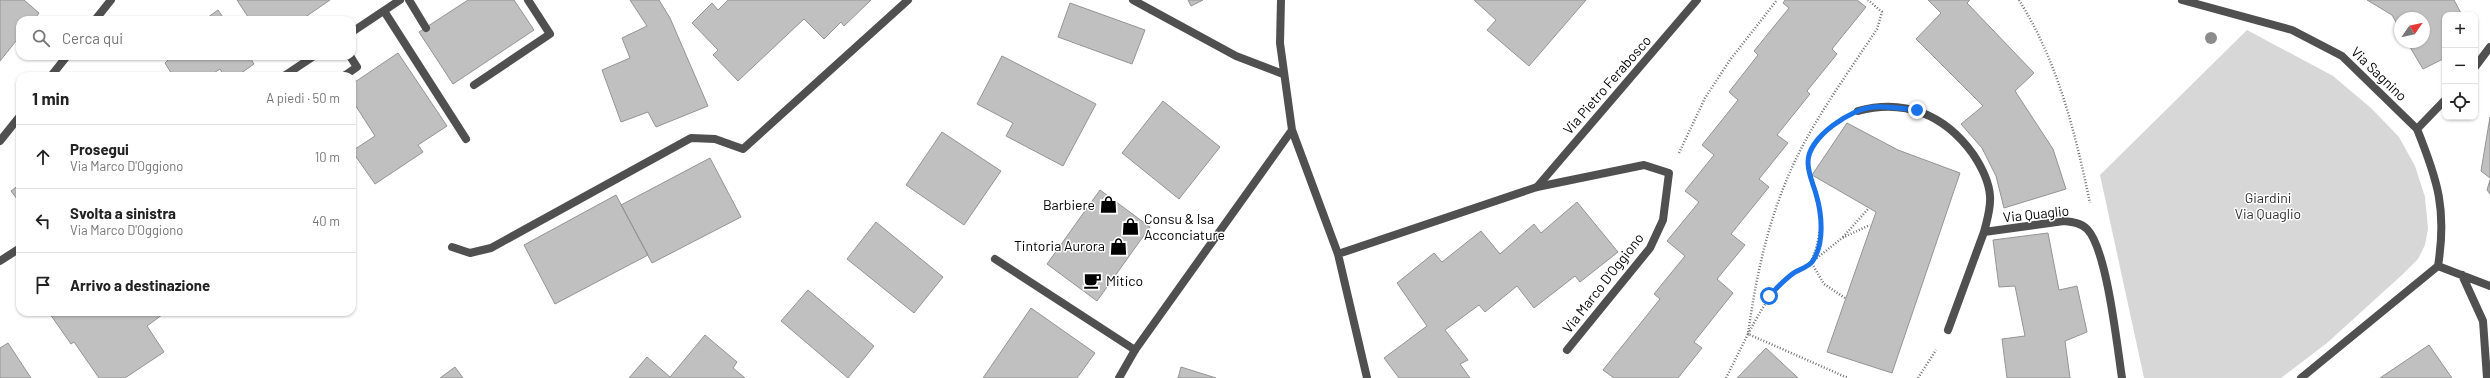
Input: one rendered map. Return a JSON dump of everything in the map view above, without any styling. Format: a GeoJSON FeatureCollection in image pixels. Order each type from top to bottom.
{"type":"FeatureCollection","features":[{"type":"Feature","properties":{"kind":"street"},"geometry":{"type":"LineString","coordinates":[[98,16],[111,0]]}},
{"type":"Feature","properties":{"kind":"street"},"geometry":{"type":"LineString","coordinates":[[356,29],[400,0]]}},
{"type":"Feature","properties":{"kind":"street"},"geometry":{"type":"LineString","coordinates":[[408,0],[426,28]]}},
{"type":"Feature","properties":{"kind":"street"},"geometry":{"type":"LineString","coordinates":[[474,85],[550,34],[528,0]]}},
{"type":"Feature","properties":{"kind":"street"},"geometry":{"type":"LineString","coordinates":[[452,247],[470,253],[491,248],[691,138],[715,138],[743,149],[908,0]]}},
{"type":"Feature","properties":{"kind":"street"},"geometry":{"type":"LineString","coordinates":[[1133,0],[1236,56],[1283,74]]}},
{"type":"Feature","properties":{"kind":"street"},"geometry":{"type":"LineString","coordinates":[[1281,0],[1280,43],[1283,74],[1292,130],[1338,254],[1367,378]]}},
{"type":"Feature","properties":{"kind":"street","name":"Via Pietro Ferabosco"},"geometry":{"type":"LineString","coordinates":[[1537,187],[1697,0]]}},
{"type":"Feature","properties":{"kind":"street","name":"Via Sagnino"},"geometry":{"type":"LineString","coordinates":[[2182,0],[2292,30],[2342,56],[2416,129],[2433,169],[2441,206],[2443,236],[2438,266]]}},
{"type":"Feature","properties":{"kind":"street"},"geometry":{"type":"LineString","coordinates":[[384,11],[466,139]]}},
{"type":"Feature","properties":{"kind":"street"},"geometry":{"type":"LineString","coordinates":[[2478,63],[2490,47]]}},
{"type":"Feature","properties":{"kind":"street"},"geometry":{"type":"LineString","coordinates":[[54,72],[64,60]]}},
{"type":"Feature","properties":{"kind":"street"},"geometry":{"type":"LineString","coordinates":[[290,72],[308,60]]}},
{"type":"Feature","properties":{"kind":"street"},"geometry":{"type":"LineString","coordinates":[[350,72],[357,67],[353,60]]}},
{"type":"Feature","properties":{"kind":"street"},"geometry":{"type":"LineString","coordinates":[[2416,129],[2442,103]]}},
{"type":"Feature","properties":{"kind":"street"},"geometry":{"type":"LineString","coordinates":[[1858,111],[1873,107],[1917,110],[1939,119],[1953,131],[1980,164],[1987,181],[1990,196],[1990,213],[1984,232]]}},
{"type":"Feature","properties":{"kind":"street"},"geometry":{"type":"LineString","coordinates":[[1,138],[16,121]]}},
{"type":"Feature","properties":{"kind":"street"},"geometry":{"type":"LineString","coordinates":[[1119,378],[1135,350],[1292,130]]}},
{"type":"Feature","properties":{"kind":"street"},"geometry":{"type":"LineString","coordinates":[[1338,254],[1537,187],[1644,165],[1669,173]]}},
{"type":"Feature","properties":{"kind":"street","name":"Via Marco D'Oggiono"},"geometry":{"type":"LineString","coordinates":[[1567,350],[1650,248],[1663,220],[1669,173]]}},
{"type":"Feature","properties":{"kind":"street","name":"Via Quaglio"},"geometry":{"type":"LineString","coordinates":[[1948,330],[1984,232],[2064,221],[2077,222],[2086,228],[2101,254],[2122,378]]}},
{"type":"Feature","properties":{"kind":"street"},"geometry":{"type":"LineString","coordinates":[[0,261],[16,251]]}},
{"type":"Feature","properties":{"kind":"street"},"geometry":{"type":"LineString","coordinates":[[995,259],[1135,350]]}},
{"type":"Feature","properties":{"kind":"street"},"geometry":{"type":"LineString","coordinates":[[2300,378],[2438,266],[2490,286]]}},
{"type":"Feature","properties":{"kind":"street"},"geometry":{"type":"LineString","coordinates":[[2462,274],[2483,321],[2487,378]]}},
{"type":"Feature","properties":{"kind":"path"},"geometry":{"type":"LineString","coordinates":[[1669,173],[1705,98],[1730,60],[1777,0]]}},
{"type":"Feature","properties":{"kind":"path"},"geometry":{"type":"LineString","coordinates":[[1748,334],[1757,271],[1773,215],[1802,147],[1877,29],[1882,12],[1868,0]]}},
{"type":"Feature","properties":{"kind":"path"},"geometry":{"type":"LineString","coordinates":[[2019,0],[2037,28],[2058,78],[2077,145],[2091,208]]}},
{"type":"Feature","properties":{"kind":"path"},"geometry":{"type":"LineString","coordinates":[[1811,262],[1819,244],[1821,228],[1819,206],[1810,179],[1808,160],[1819,137],[1838,120],[1858,111]]}},
{"type":"Feature","properties":{"kind":"path"},"geometry":{"type":"LineString","coordinates":[[1726,378],[1769,296],[1790,275],[1811,262],[1842,238],[1870,208]]}},
{"type":"Feature","properties":{"kind":"path"},"geometry":{"type":"LineString","coordinates":[[1842,238],[1870,225]]}},
{"type":"Feature","properties":{"kind":"path"},"geometry":{"type":"LineString","coordinates":[[1811,262],[1824,284],[1845,298]]}},
{"type":"Feature","properties":{"kind":"path"},"geometry":{"type":"LineString","coordinates":[[1918,378],[1948,330]]}},
{"type":"Feature","properties":{"kind":"path"},"geometry":{"type":"LineString","coordinates":[[1748,334],[1848,378]]}},
{"type":"Feature","properties":{"kind":"green space","name":"Giardini Via Quaglio"},"geometry":{"type":"Polygon","coordinates":[[[2247,30],[2333,76],[2371,108],[2399,137],[2415,166],[2425,197],[2428,229],[2425,245],[2418,259],[2403,274],[2327,343],[2281,378],[2144,378],[2100,175],[2247,30]]]}},
{"type":"Feature","properties":{"kind":"building"},"geometry":{"type":"Polygon","coordinates":[[[0,0],[24,0],[39,13],[37,16],[16,16],[16,41],[0,61],[0,0]]]}},
{"type":"Feature","properties":{"kind":"building"},"geometry":{"type":"Polygon","coordinates":[[[237,0],[330,0],[307,16],[247,16],[237,0]]]}},
{"type":"Feature","properties":{"kind":"building"},"geometry":{"type":"Polygon","coordinates":[[[468,0],[514,0],[534,30],[453,84],[419,32],[468,0]]]}},
{"type":"Feature","properties":{"kind":"building"},"geometry":{"type":"Polygon","coordinates":[[[630,0],[659,0],[670,18],[708,106],[656,127],[648,112],[621,122],[602,70],[630,58],[622,38],[647,26],[630,0]]]}},
{"type":"Feature","properties":{"kind":"building"},"geometry":{"type":"Polygon","coordinates":[[[728,0],[871,0],[844,26],[841,22],[824,39],[804,19],[738,81],[713,55],[718,50],[692,23],[712,3],[718,10],[728,0]]]}},
{"type":"Feature","properties":{"kind":"building"},"geometry":{"type":"Polygon","coordinates":[[[1188,0],[1203,0],[1191,6],[1188,0]]]}},
{"type":"Feature","properties":{"kind":"building"},"geometry":{"type":"Polygon","coordinates":[[[1474,0],[1586,0],[1529,66],[1487,30],[1496,20],[1474,0]]]}},
{"type":"Feature","properties":{"kind":"building"},"geometry":{"type":"Polygon","coordinates":[[[1785,0],[1857,0],[1866,7],[1832,49],[1837,54],[1807,91],[1810,94],[1777,135],[1788,143],[1759,179],[1769,187],[1731,234],[1745,245],[1717,279],[1733,293],[1694,342],[1702,348],[1678,378],[1614,378],[1603,370],[1660,299],[1654,294],[1685,256],[1667,241],[1699,202],[1685,191],[1714,155],[1702,145],[1738,100],[1729,92],[1758,55],[1754,51],[1789,8],[1783,3],[1785,0]]]}},
{"type":"Feature","properties":{"kind":"building"},"geometry":{"type":"Polygon","coordinates":[[[1928,0],[1970,0],[1967,3],[2034,73],[2015,91],[2053,149],[2066,189],[2004,208],[1996,176],[1982,148],[1961,124],[1983,106],[1916,39],[1941,13],[1928,0]]]}},
{"type":"Feature","properties":{"kind":"building"},"geometry":{"type":"Polygon","coordinates":[[[2367,0],[2454,0],[2460,12],[2442,12],[2442,60],[2423,69],[2411,48],[2430,48],[2430,12],[2394,12],[2394,18],[2392,15],[2367,0]]]}},
{"type":"Feature","properties":{"kind":"building"},"geometry":{"type":"Polygon","coordinates":[[[1070,3],[1145,30],[1132,64],[1058,37],[1070,3]]]}},
{"type":"Feature","properties":{"kind":"building"},"geometry":{"type":"Polygon","coordinates":[[[218,10],[222,16],[210,16],[218,10]]]}},
{"type":"Feature","properties":{"kind":"building"},"geometry":{"type":"Polygon","coordinates":[[[398,53],[447,126],[418,145],[423,152],[375,184],[356,157],[356,148],[375,136],[356,106],[356,81],[398,53]]]}},
{"type":"Feature","properties":{"kind":"building"},"geometry":{"type":"Polygon","coordinates":[[[1002,56],[1096,104],[1063,166],[1006,136],[1013,123],[977,104],[1002,56]]]}},
{"type":"Feature","properties":{"kind":"building"},"geometry":{"type":"Polygon","coordinates":[[[168,60],[252,60],[254,64],[243,72],[222,72],[220,69],[215,72],[171,72],[165,63],[168,60]]]}},
{"type":"Feature","properties":{"kind":"building"},"geometry":{"type":"Polygon","coordinates":[[[1163,101],[1220,147],[1179,199],[1122,153],[1163,101]]]}},
{"type":"Feature","properties":{"kind":"building"},"geometry":{"type":"Polygon","coordinates":[[[2490,117],[2490,178],[2481,171],[2490,117]]]}},
{"type":"Feature","properties":{"kind":"building"},"geometry":{"type":"Polygon","coordinates":[[[1847,123],[1898,150],[1960,173],[1892,373],[1827,352],[1876,212],[1812,175],[1847,123]]]}},
{"type":"Feature","properties":{"kind":"building"},"geometry":{"type":"Polygon","coordinates":[[[942,132],[1001,171],[964,225],[906,185],[942,132]]]}},
{"type":"Feature","properties":{"kind":"building"},"geometry":{"type":"Polygon","coordinates":[[[710,158],[741,217],[652,263],[621,205],[710,158]]]}},
{"type":"Feature","properties":{"kind":"building"},"geometry":{"type":"Polygon","coordinates":[[[2490,180],[2490,194],[2487,190],[2490,180]]]}},
{"type":"Feature","properties":{"kind":"building"},"geometry":{"type":"Polygon","coordinates":[[[16,187],[16,198],[11,191],[16,187]]]}},
{"type":"Feature","properties":{"kind":"building"},"geometry":{"type":"Polygon","coordinates":[[[1100,190],[1150,227],[1097,301],[1047,264],[1100,190]]]}},
{"type":"Feature","properties":{"kind":"building"},"geometry":{"type":"Polygon","coordinates":[[[616,195],[648,255],[555,304],[524,245],[616,195]]]}},
{"type":"Feature","properties":{"kind":"building"},"geometry":{"type":"Polygon","coordinates":[[[1577,202],[1618,252],[1580,282],[1575,276],[1534,308],[1517,286],[1485,312],[1479,305],[1445,330],[1468,360],[1460,364],[1470,378],[1399,378],[1384,358],[1427,326],[1397,283],[1434,253],[1442,262],[1481,231],[1500,254],[1534,224],[1541,233],[1577,202]]]}},
{"type":"Feature","properties":{"kind":"building"},"geometry":{"type":"Polygon","coordinates":[[[876,222],[943,277],[914,313],[847,259],[876,222]]]}},
{"type":"Feature","properties":{"kind":"building"},"geometry":{"type":"Polygon","coordinates":[[[2048,233],[2059,290],[2077,286],[2087,332],[2065,341],[2070,378],[2007,378],[2002,339],[2025,336],[2015,286],[1999,287],[1993,240],[2048,233]]]}},
{"type":"Feature","properties":{"kind":"building"},"geometry":{"type":"Polygon","coordinates":[[[808,290],[874,346],[848,378],[781,321],[808,290]]]}},
{"type":"Feature","properties":{"kind":"building"},"geometry":{"type":"Polygon","coordinates":[[[1031,308],[1095,353],[1077,378],[983,378],[1031,308]]]}},
{"type":"Feature","properties":{"kind":"building"},"geometry":{"type":"Polygon","coordinates":[[[51,316],[161,316],[147,326],[164,352],[125,378],[99,378],[74,342],[71,344],[51,316]]]}},
{"type":"Feature","properties":{"kind":"building"},"geometry":{"type":"Polygon","coordinates":[[[705,335],[737,362],[733,368],[745,378],[629,378],[647,357],[670,377],[705,335]]]}},
{"type":"Feature","properties":{"kind":"building"},"geometry":{"type":"Polygon","coordinates":[[[8,343],[31,378],[0,378],[0,348],[8,343]]]}},
{"type":"Feature","properties":{"kind":"building"},"geometry":{"type":"Polygon","coordinates":[[[2429,345],[2452,378],[2380,378],[2429,345]]]}},
{"type":"Feature","properties":{"kind":"building"},"geometry":{"type":"Polygon","coordinates":[[[1766,348],[1798,378],[1737,378],[1766,348]]]}},
{"type":"Feature","properties":{"kind":"building"},"geometry":{"type":"Polygon","coordinates":[[[455,367],[463,378],[440,378],[455,367]]]}},
{"type":"Feature","properties":{"kind":"building"},"geometry":{"type":"Polygon","coordinates":[[[1181,367],[1216,378],[1178,378],[1181,367]]]}},
{"type":"Feature","properties":{"kind":"place","name":"Barbiere"},"geometry":{"type":"Point","coordinates":[1108,205]}},
{"type":"Feature","properties":{"kind":"place","name":"Consu & Isa Acconciature"},"geometry":{"type":"Point","coordinates":[1131,227]}},
{"type":"Feature","properties":{"kind":"place","name":"Tintoria Aurora"},"geometry":{"type":"Point","coordinates":[1118,246]}},
{"type":"Feature","properties":{"kind":"place","name":"Mitico"},"geometry":{"type":"Point","coordinates":[1093,281]}},
{"type":"Feature","properties":{"kind":"route"},"geometry":{"type":"LineString","coordinates":[[1769,296],[1790,275],[1811,262],[1819,244],[1821,228],[1819,206],[1816,192],[1810,179],[1808,160],[1819,137],[1838,120],[1858,111],[1873,107],[1917,110]]}}]}
